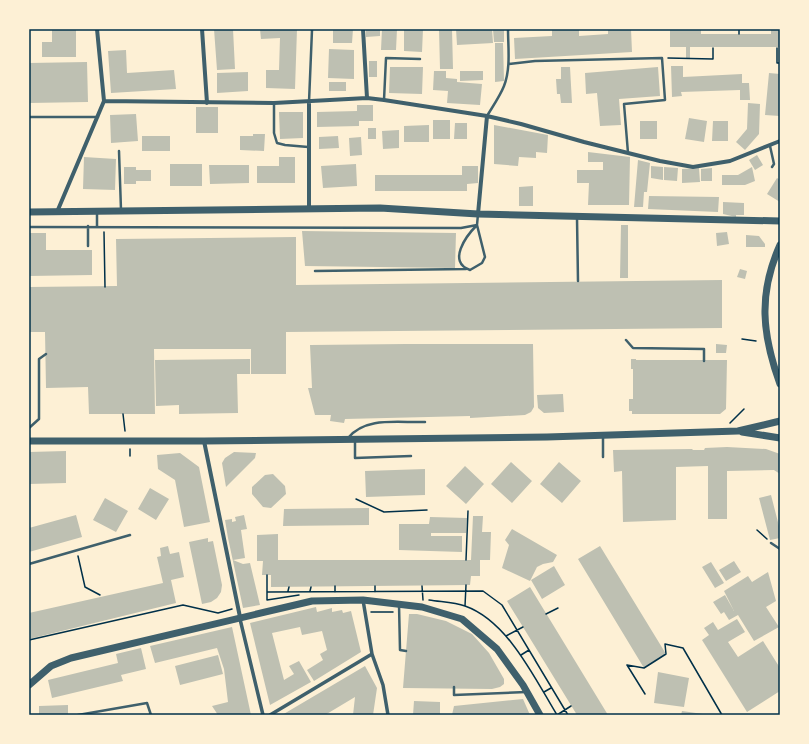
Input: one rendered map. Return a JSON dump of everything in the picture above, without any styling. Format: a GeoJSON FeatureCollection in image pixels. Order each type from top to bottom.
{"type":"FeatureCollection","features":[{"type":"Feature","properties":{"kind":"street"},"geometry":{"type":"LineString","coordinates":[[57,212],[104,101],[97,29]]}},
{"type":"Feature","properties":{"kind":"street"},"geometry":{"type":"LineString","coordinates":[[202,29],[207,103]]}},
{"type":"Feature","properties":{"kind":"street"},"geometry":{"type":"LineString","coordinates":[[363,29],[367,98]]}},
{"type":"Feature","properties":{"kind":"street"},"geometry":{"type":"LineString","coordinates":[[104,101],[274,103],[367,98],[487,116],[628,153],[693,167],[730,162],[780,141]]}},
{"type":"Feature","properties":{"kind":"street"},"geometry":{"type":"LineString","coordinates":[[309,102],[309,208]]}},
{"type":"Feature","properties":{"kind":"street"},"geometry":{"type":"LineString","coordinates":[[478,214],[487,116]]}},
{"type":"Feature","properties":{"kind":"street"},"geometry":{"type":"LineString","coordinates":[[29,212],[380,208],[478,214],[780,221]]}},
{"type":"Feature","properties":{"kind":"street"},"geometry":{"type":"LineString","coordinates":[[780,245],[771,268],[764,311],[767,343],[780,384]]}},
{"type":"Feature","properties":{"kind":"street"},"geometry":{"type":"LineString","coordinates":[[738,431],[780,421]]}},
{"type":"Feature","properties":{"kind":"street"},"geometry":{"type":"LineString","coordinates":[[29,441],[355,440],[730,431],[780,438]]}},
{"type":"Feature","properties":{"kind":"street"},"geometry":{"type":"LineString","coordinates":[[204,441],[237,608],[263,715]]}},
{"type":"Feature","properties":{"kind":"street"},"geometry":{"type":"LineString","coordinates":[[362,600],[372,654],[383,685],[388,715]]}},
{"type":"Feature","properties":{"kind":"street"},"geometry":{"type":"LineString","coordinates":[[29,685],[52,666],[71,658],[312,601],[362,600],[422,607],[462,619],[496,649],[527,692],[540,715]]}},
{"type":"Feature","properties":{"kind":"street"},"geometry":{"type":"LineString","coordinates":[[270,715],[372,654]]}},
{"type":"Feature","properties":{"kind":"lane"},"geometry":{"type":"LineString","coordinates":[[487,116],[505,84],[509,64],[508,29]]}},
{"type":"Feature","properties":{"kind":"lane"},"geometry":{"type":"LineString","coordinates":[[309,102],[312,30]]}},
{"type":"Feature","properties":{"kind":"lane"},"geometry":{"type":"LineString","coordinates":[[384,100],[386,58],[420,59]]}},
{"type":"Feature","properties":{"kind":"lane"},"geometry":{"type":"LineString","coordinates":[[509,64],[535,61],[662,58],[665,100],[624,104],[628,153]]}},
{"type":"Feature","properties":{"kind":"lane"},"geometry":{"type":"LineString","coordinates":[[274,103],[274,133],[276,143],[308,147]]}},
{"type":"Feature","properties":{"kind":"lane"},"geometry":{"type":"LineString","coordinates":[[29,117],[98,117]]}},
{"type":"Feature","properties":{"kind":"lane"},"geometry":{"type":"LineString","coordinates":[[770,146],[774,164],[772,167]]}},
{"type":"Feature","properties":{"kind":"lane"},"geometry":{"type":"LineString","coordinates":[[119,151],[121,211]]}},
{"type":"Feature","properties":{"kind":"lane"},"geometry":{"type":"LineString","coordinates":[[97,211],[97,226]]}},
{"type":"Feature","properties":{"kind":"lane"},"geometry":{"type":"LineString","coordinates":[[315,271],[476,268],[482,263],[485,257],[477,225],[478,214]]}},
{"type":"Feature","properties":{"kind":"lane"},"geometry":{"type":"LineString","coordinates":[[577,216],[578,281]]}},
{"type":"Feature","properties":{"kind":"lane"},"geometry":{"type":"LineString","coordinates":[[29,227],[461,228],[477,225]]}},
{"type":"Feature","properties":{"kind":"lane"},"geometry":{"type":"LineString","coordinates":[[469,269],[461,262],[460,250],[467,235],[477,225]]}},
{"type":"Feature","properties":{"kind":"lane"},"geometry":{"type":"LineString","coordinates":[[88,226],[88,246]]}},
{"type":"Feature","properties":{"kind":"lane"},"geometry":{"type":"LineString","coordinates":[[626,340],[633,348],[704,349],[704,362]]}},
{"type":"Feature","properties":{"kind":"lane"},"geometry":{"type":"LineString","coordinates":[[29,428],[39,419],[39,359],[46,354]]}},
{"type":"Feature","properties":{"kind":"lane"},"geometry":{"type":"LineString","coordinates":[[347,440],[355,430],[368,423],[425,422]]}},
{"type":"Feature","properties":{"kind":"lane"},"geometry":{"type":"LineString","coordinates":[[603,435],[603,457]]}},
{"type":"Feature","properties":{"kind":"lane"},"geometry":{"type":"LineString","coordinates":[[355,440],[355,458],[410,456]]}},
{"type":"Feature","properties":{"kind":"lane"},"geometry":{"type":"LineString","coordinates":[[29,564],[130,535]]}},
{"type":"Feature","properties":{"kind":"lane"},"geometry":{"type":"LineString","coordinates":[[771,543],[780,549]]}},
{"type":"Feature","properties":{"kind":"lane"},"geometry":{"type":"LineString","coordinates":[[399,604],[400,650],[406,650]]}},
{"type":"Feature","properties":{"kind":"lane"},"geometry":{"type":"LineString","coordinates":[[454,687],[454,696],[527,692]]}},
{"type":"Feature","properties":{"kind":"lane"},"geometry":{"type":"LineString","coordinates":[[78,715],[147,703],[151,715]]}},
{"type":"Feature","properties":{"kind":"path"},"geometry":{"type":"LineString","coordinates":[[739,29],[739,34]]}},
{"type":"Feature","properties":{"kind":"path"},"geometry":{"type":"LineString","coordinates":[[662,58],[713,59],[713,48]]}},
{"type":"Feature","properties":{"kind":"path"},"geometry":{"type":"LineString","coordinates":[[776,48],[777,63],[780,63]]}},
{"type":"Feature","properties":{"kind":"path"},"geometry":{"type":"LineString","coordinates":[[104,226],[105,286]]}},
{"type":"Feature","properties":{"kind":"path"},"geometry":{"type":"LineString","coordinates":[[742,339],[756,341]]}},
{"type":"Feature","properties":{"kind":"path"},"geometry":{"type":"LineString","coordinates":[[730,431],[730,422],[744,409]]}},
{"type":"Feature","properties":{"kind":"path"},"geometry":{"type":"LineString","coordinates":[[123,414],[125,431]]}},
{"type":"Feature","properties":{"kind":"path"},"geometry":{"type":"LineString","coordinates":[[130,449],[130,456]]}},
{"type":"Feature","properties":{"kind":"path"},"geometry":{"type":"LineString","coordinates":[[356,499],[384,512],[428,510]]}},
{"type":"Feature","properties":{"kind":"path"},"geometry":{"type":"LineString","coordinates":[[466,560],[468,511]]}},
{"type":"Feature","properties":{"kind":"path"},"geometry":{"type":"LineString","coordinates":[[757,530],[771,543]]}},
{"type":"Feature","properties":{"kind":"path"},"geometry":{"type":"LineString","coordinates":[[77,550],[85,587],[100,595]]}},
{"type":"Feature","properties":{"kind":"path"},"geometry":{"type":"LineString","coordinates":[[266,592],[267,575]]}},
{"type":"Feature","properties":{"kind":"path"},"geometry":{"type":"LineString","coordinates":[[465,606],[466,585]]}},
{"type":"Feature","properties":{"kind":"path"},"geometry":{"type":"LineString","coordinates":[[310,594],[311,586]]}},
{"type":"Feature","properties":{"kind":"path"},"geometry":{"type":"LineString","coordinates":[[335,586],[336,596]]}},
{"type":"Feature","properties":{"kind":"path"},"geometry":{"type":"LineString","coordinates":[[375,586],[375,596]]}},
{"type":"Feature","properties":{"kind":"path"},"geometry":{"type":"LineString","coordinates":[[422,586],[423,599]]}},
{"type":"Feature","properties":{"kind":"path"},"geometry":{"type":"LineString","coordinates":[[288,591],[289,587]]}},
{"type":"Feature","properties":{"kind":"path"},"geometry":{"type":"LineString","coordinates":[[295,591],[295,596]]}},
{"type":"Feature","properties":{"kind":"path"},"geometry":{"type":"LineString","coordinates":[[29,640],[183,605],[218,613],[237,608]]}},
{"type":"Feature","properties":{"kind":"path"},"geometry":{"type":"LineString","coordinates":[[546,614],[558,608]]}},
{"type":"Feature","properties":{"kind":"path"},"geometry":{"type":"LineString","coordinates":[[506,636],[523,627]]}},
{"type":"Feature","properties":{"kind":"path"},"geometry":{"type":"LineString","coordinates":[[645,694],[628,665],[644,668],[666,654],[666,644],[683,648],[722,715]]}},
{"type":"Feature","properties":{"kind":"path"},"geometry":{"type":"LineString","coordinates":[[521,655],[529,650]]}},
{"type":"Feature","properties":{"kind":"path"},"geometry":{"type":"LineString","coordinates":[[529,681],[535,678]]}},
{"type":"Feature","properties":{"kind":"path"},"geometry":{"type":"LineString","coordinates":[[544,692],[551,687]]}},
{"type":"Feature","properties":{"kind":"path"},"geometry":{"type":"LineString","coordinates":[[557,715],[571,706]]}},
{"type":"Feature","properties":{"kind":"building"},"geometry":{"type":"Polygon","coordinates":[[[52,29],[76,29],[76,57],[42,57],[42,42],[52,42],[52,29]]]}},
{"type":"Feature","properties":{"kind":"building"},"geometry":{"type":"Polygon","coordinates":[[[214,29],[233,29],[235,69],[217,70],[214,29]]]}},
{"type":"Feature","properties":{"kind":"building"},"geometry":{"type":"Polygon","coordinates":[[[260,29],[297,29],[295,89],[266,88],[266,70],[279,70],[280,38],[261,39],[260,29]]]}},
{"type":"Feature","properties":{"kind":"building"},"geometry":{"type":"Polygon","coordinates":[[[333,29],[353,29],[352,43],[333,43],[333,29]]]}},
{"type":"Feature","properties":{"kind":"building"},"geometry":{"type":"Polygon","coordinates":[[[366,29],[380,29],[380,36],[366,37],[366,29]]]}},
{"type":"Feature","properties":{"kind":"building"},"geometry":{"type":"Polygon","coordinates":[[[382,29],[397,29],[396,50],[381,50],[382,29]]]}},
{"type":"Feature","properties":{"kind":"building"},"geometry":{"type":"Polygon","coordinates":[[[404,29],[423,29],[422,52],[404,51],[404,29]]]}},
{"type":"Feature","properties":{"kind":"building"},"geometry":{"type":"Polygon","coordinates":[[[439,29],[452,29],[453,69],[440,69],[439,29]]]}},
{"type":"Feature","properties":{"kind":"building"},"geometry":{"type":"Polygon","coordinates":[[[456,29],[492,29],[493,43],[457,45],[456,29]]]}},
{"type":"Feature","properties":{"kind":"building"},"geometry":{"type":"Polygon","coordinates":[[[493,29],[504,29],[504,42],[494,42],[493,29]]]}},
{"type":"Feature","properties":{"kind":"building"},"geometry":{"type":"Polygon","coordinates":[[[552,29],[579,29],[579,36],[608,34],[608,29],[631,29],[632,52],[515,59],[514,38],[552,36],[552,29]]]}},
{"type":"Feature","properties":{"kind":"building"},"geometry":{"type":"Polygon","coordinates":[[[670,29],[701,29],[701,34],[771,34],[771,29],[780,29],[780,47],[690,47],[690,58],[686,58],[686,47],[670,47],[670,29]]]}},
{"type":"Feature","properties":{"kind":"building"},"geometry":{"type":"Polygon","coordinates":[[[495,43],[503,43],[504,81],[495,82],[495,43]]]}},
{"type":"Feature","properties":{"kind":"building"},"geometry":{"type":"Polygon","coordinates":[[[329,49],[354,50],[354,79],[328,78],[329,49]]]}},
{"type":"Feature","properties":{"kind":"building"},"geometry":{"type":"Polygon","coordinates":[[[126,50],[127,73],[174,70],[176,89],[111,93],[108,51],[126,50]]]}},
{"type":"Feature","properties":{"kind":"building"},"geometry":{"type":"Polygon","coordinates":[[[369,61],[377,61],[377,77],[369,77],[369,61]]]}},
{"type":"Feature","properties":{"kind":"building"},"geometry":{"type":"Polygon","coordinates":[[[87,62],[88,102],[29,103],[29,63],[87,62]]]}},
{"type":"Feature","properties":{"kind":"building"},"geometry":{"type":"Polygon","coordinates":[[[671,66],[683,66],[683,77],[742,74],[742,83],[749,83],[750,100],[740,100],[740,90],[681,92],[682,96],[672,97],[671,66]]]}},
{"type":"Feature","properties":{"kind":"building"},"geometry":{"type":"Polygon","coordinates":[[[390,67],[423,67],[422,94],[389,93],[390,67]]]}},
{"type":"Feature","properties":{"kind":"building"},"geometry":{"type":"Polygon","coordinates":[[[561,67],[570,67],[572,103],[561,103],[560,94],[557,94],[556,79],[561,79],[561,67]]]}},
{"type":"Feature","properties":{"kind":"building"},"geometry":{"type":"Polygon","coordinates":[[[658,67],[660,96],[619,99],[621,125],[600,126],[597,93],[586,94],[585,73],[658,67]]]}},
{"type":"Feature","properties":{"kind":"building"},"geometry":{"type":"Polygon","coordinates":[[[434,71],[446,71],[446,78],[457,79],[457,82],[482,84],[480,105],[447,103],[448,91],[433,90],[434,71]]]}},
{"type":"Feature","properties":{"kind":"building"},"geometry":{"type":"Polygon","coordinates":[[[460,71],[483,71],[483,80],[460,81],[460,71]]]}},
{"type":"Feature","properties":{"kind":"building"},"geometry":{"type":"Polygon","coordinates":[[[248,72],[248,91],[217,93],[217,73],[248,72]]]}},
{"type":"Feature","properties":{"kind":"building"},"geometry":{"type":"Polygon","coordinates":[[[769,73],[780,74],[780,116],[765,115],[769,73]]]}},
{"type":"Feature","properties":{"kind":"building"},"geometry":{"type":"Polygon","coordinates":[[[329,82],[346,82],[346,91],[329,91],[329,82]]]}},
{"type":"Feature","properties":{"kind":"building"},"geometry":{"type":"Polygon","coordinates":[[[748,103],[760,104],[759,134],[745,150],[736,142],[747,129],[748,103]]]}},
{"type":"Feature","properties":{"kind":"building"},"geometry":{"type":"Polygon","coordinates":[[[357,105],[373,105],[373,121],[359,121],[359,126],[317,127],[317,112],[357,111],[357,105]]]}},
{"type":"Feature","properties":{"kind":"building"},"geometry":{"type":"Polygon","coordinates":[[[196,107],[218,107],[218,133],[196,133],[196,107]]]}},
{"type":"Feature","properties":{"kind":"building"},"geometry":{"type":"Polygon","coordinates":[[[279,112],[303,112],[303,138],[280,139],[279,112]]]}},
{"type":"Feature","properties":{"kind":"building"},"geometry":{"type":"Polygon","coordinates":[[[136,114],[138,141],[111,143],[110,115],[136,114]]]}},
{"type":"Feature","properties":{"kind":"building"},"geometry":{"type":"Polygon","coordinates":[[[689,118],[707,121],[704,142],[685,139],[689,118]]]}},
{"type":"Feature","properties":{"kind":"building"},"geometry":{"type":"Polygon","coordinates":[[[433,120],[450,120],[450,139],[433,139],[433,120]]]}},
{"type":"Feature","properties":{"kind":"building"},"geometry":{"type":"Polygon","coordinates":[[[640,121],[657,121],[657,139],[640,139],[640,121]]]}},
{"type":"Feature","properties":{"kind":"building"},"geometry":{"type":"Polygon","coordinates":[[[713,121],[728,121],[728,141],[712,141],[713,121]]]}},
{"type":"Feature","properties":{"kind":"building"},"geometry":{"type":"Polygon","coordinates":[[[455,123],[467,123],[467,139],[454,139],[455,123]]]}},
{"type":"Feature","properties":{"kind":"building"},"geometry":{"type":"Polygon","coordinates":[[[429,125],[429,142],[404,142],[404,126],[429,125]]]}},
{"type":"Feature","properties":{"kind":"building"},"geometry":{"type":"Polygon","coordinates":[[[494,125],[548,135],[547,153],[536,152],[536,158],[519,157],[518,166],[494,164],[494,125]]]}},
{"type":"Feature","properties":{"kind":"building"},"geometry":{"type":"Polygon","coordinates":[[[368,128],[376,128],[376,139],[368,139],[368,128]]]}},
{"type":"Feature","properties":{"kind":"building"},"geometry":{"type":"Polygon","coordinates":[[[399,130],[399,148],[383,149],[382,131],[399,130]]]}},
{"type":"Feature","properties":{"kind":"building"},"geometry":{"type":"Polygon","coordinates":[[[253,134],[265,134],[264,151],[240,150],[240,136],[253,136],[253,134]]]}},
{"type":"Feature","properties":{"kind":"building"},"geometry":{"type":"Polygon","coordinates":[[[142,136],[170,136],[170,151],[142,151],[142,136]]]}},
{"type":"Feature","properties":{"kind":"building"},"geometry":{"type":"Polygon","coordinates":[[[338,136],[339,148],[319,149],[319,137],[338,136]]]}},
{"type":"Feature","properties":{"kind":"building"},"geometry":{"type":"Polygon","coordinates":[[[361,137],[362,155],[350,156],[349,138],[361,137]]]}},
{"type":"Feature","properties":{"kind":"building"},"geometry":{"type":"Polygon","coordinates":[[[588,152],[630,157],[629,205],[588,205],[589,183],[577,183],[577,170],[603,170],[603,162],[588,162],[588,152]]]}},
{"type":"Feature","properties":{"kind":"building"},"geometry":{"type":"Polygon","coordinates":[[[757,155],[763,165],[755,170],[749,160],[757,155]]]}},
{"type":"Feature","properties":{"kind":"building"},"geometry":{"type":"Polygon","coordinates":[[[84,157],[116,159],[115,190],[83,189],[84,157]]]}},
{"type":"Feature","properties":{"kind":"building"},"geometry":{"type":"Polygon","coordinates":[[[279,157],[295,157],[295,183],[257,183],[257,166],[279,166],[279,157]]]}},
{"type":"Feature","properties":{"kind":"building"},"geometry":{"type":"Polygon","coordinates":[[[638,160],[650,163],[647,192],[644,192],[643,207],[634,207],[638,160]]]}},
{"type":"Feature","properties":{"kind":"building"},"geometry":{"type":"Polygon","coordinates":[[[170,164],[202,164],[202,186],[170,186],[170,164]]]}},
{"type":"Feature","properties":{"kind":"building"},"geometry":{"type":"Polygon","coordinates":[[[356,164],[357,186],[323,188],[321,166],[356,164]]]}},
{"type":"Feature","properties":{"kind":"building"},"geometry":{"type":"Polygon","coordinates":[[[209,165],[249,165],[249,183],[210,184],[209,165]]]}},
{"type":"Feature","properties":{"kind":"building"},"geometry":{"type":"Polygon","coordinates":[[[462,166],[478,166],[478,183],[467,184],[467,191],[375,191],[375,175],[462,175],[462,166]]]}},
{"type":"Feature","properties":{"kind":"building"},"geometry":{"type":"Polygon","coordinates":[[[651,166],[663,167],[663,180],[651,178],[651,166]]]}},
{"type":"Feature","properties":{"kind":"building"},"geometry":{"type":"Polygon","coordinates":[[[124,167],[136,167],[136,170],[151,170],[151,181],[136,181],[136,184],[124,184],[124,167]]]}},
{"type":"Feature","properties":{"kind":"building"},"geometry":{"type":"Polygon","coordinates":[[[664,167],[678,168],[677,181],[664,180],[664,167]]]}},
{"type":"Feature","properties":{"kind":"building"},"geometry":{"type":"Polygon","coordinates":[[[752,167],[755,181],[745,185],[722,185],[722,175],[738,175],[752,167]]]}},
{"type":"Feature","properties":{"kind":"building"},"geometry":{"type":"Polygon","coordinates":[[[699,168],[700,182],[682,183],[682,169],[699,168]]]}},
{"type":"Feature","properties":{"kind":"building"},"geometry":{"type":"Polygon","coordinates":[[[712,168],[712,181],[701,181],[701,169],[712,168]]]}},
{"type":"Feature","properties":{"kind":"building"},"geometry":{"type":"Polygon","coordinates":[[[777,178],[780,180],[780,202],[767,194],[777,178]]]}},
{"type":"Feature","properties":{"kind":"building"},"geometry":{"type":"Polygon","coordinates":[[[533,186],[533,206],[519,206],[519,187],[533,186]]]}},
{"type":"Feature","properties":{"kind":"building"},"geometry":{"type":"Polygon","coordinates":[[[649,196],[719,197],[718,212],[648,209],[649,196]]]}},
{"type":"Feature","properties":{"kind":"building"},"geometry":{"type":"Polygon","coordinates":[[[723,202],[744,203],[744,215],[736,215],[736,217],[723,214],[723,202]]]}},
{"type":"Feature","properties":{"kind":"building"},"geometry":{"type":"Polygon","coordinates":[[[621,225],[628,225],[628,278],[620,278],[621,225]]]}},
{"type":"Feature","properties":{"kind":"building"},"geometry":{"type":"Polygon","coordinates":[[[302,231],[456,233],[455,268],[305,266],[302,231]]]}},
{"type":"Feature","properties":{"kind":"building"},"geometry":{"type":"Polygon","coordinates":[[[727,232],[729,244],[717,246],[716,233],[727,232]]]}},
{"type":"Feature","properties":{"kind":"building"},"geometry":{"type":"Polygon","coordinates":[[[29,233],[46,233],[46,250],[92,250],[92,275],[29,276],[29,233]]]}},
{"type":"Feature","properties":{"kind":"building"},"geometry":{"type":"Polygon","coordinates":[[[746,235],[759,236],[765,244],[765,247],[746,247],[746,235]]]}},
{"type":"Feature","properties":{"kind":"building"},"geometry":{"type":"Polygon","coordinates":[[[296,237],[296,285],[722,280],[722,328],[286,332],[286,374],[251,374],[251,349],[154,349],[155,414],[89,414],[88,387],[46,388],[45,332],[29,332],[29,287],[117,286],[116,239],[296,237]]]}},
{"type":"Feature","properties":{"kind":"building"},"geometry":{"type":"Polygon","coordinates":[[[740,269],[747,271],[745,279],[737,277],[740,269]]]}},
{"type":"Feature","properties":{"kind":"building"},"geometry":{"type":"Polygon","coordinates":[[[533,344],[534,407],[531,412],[525,415],[470,418],[470,416],[345,419],[344,423],[330,421],[331,415],[315,415],[308,388],[312,388],[310,345],[533,344]]]}},
{"type":"Feature","properties":{"kind":"building"},"geometry":{"type":"Polygon","coordinates":[[[716,344],[727,345],[726,353],[716,353],[716,344]]]}},
{"type":"Feature","properties":{"kind":"building"},"geometry":{"type":"Polygon","coordinates":[[[250,359],[250,374],[237,374],[238,413],[179,414],[179,405],[156,406],[155,360],[250,359]]]}},
{"type":"Feature","properties":{"kind":"building"},"geometry":{"type":"Polygon","coordinates":[[[631,359],[727,360],[726,409],[720,414],[632,414],[632,411],[629,411],[629,399],[633,399],[633,369],[631,369],[631,359]]]}},
{"type":"Feature","properties":{"kind":"building"},"geometry":{"type":"Polygon","coordinates":[[[563,394],[564,412],[544,413],[538,408],[537,395],[563,394]]]}},
{"type":"Feature","properties":{"kind":"building"},"geometry":{"type":"Polygon","coordinates":[[[727,447],[766,449],[780,454],[780,474],[774,470],[727,471],[727,519],[708,519],[708,466],[676,467],[676,520],[623,522],[622,471],[614,472],[613,450],[704,450],[705,448],[727,447]]]}},
{"type":"Feature","properties":{"kind":"building"},"geometry":{"type":"Polygon","coordinates":[[[66,451],[66,483],[29,484],[29,452],[66,451]]]}},
{"type":"Feature","properties":{"kind":"building"},"geometry":{"type":"Polygon","coordinates":[[[234,452],[256,453],[255,458],[226,487],[222,463],[225,458],[234,452]]]}},
{"type":"Feature","properties":{"kind":"building"},"geometry":{"type":"Polygon","coordinates":[[[180,453],[199,467],[210,522],[184,527],[175,480],[158,469],[157,455],[180,453]]]}},
{"type":"Feature","properties":{"kind":"building"},"geometry":{"type":"Polygon","coordinates":[[[511,462],[532,481],[512,503],[491,484],[511,462]]]}},
{"type":"Feature","properties":{"kind":"building"},"geometry":{"type":"Polygon","coordinates":[[[559,462],[581,481],[562,503],[540,484],[559,462]]]}},
{"type":"Feature","properties":{"kind":"building"},"geometry":{"type":"Polygon","coordinates":[[[465,466],[484,484],[466,504],[446,486],[465,466]]]}},
{"type":"Feature","properties":{"kind":"building"},"geometry":{"type":"Polygon","coordinates":[[[425,469],[425,495],[366,497],[365,471],[425,469]]]}},
{"type":"Feature","properties":{"kind":"building"},"geometry":{"type":"Polygon","coordinates":[[[273,474],[285,486],[286,494],[271,508],[263,507],[252,494],[252,487],[265,475],[273,474]]]}},
{"type":"Feature","properties":{"kind":"building"},"geometry":{"type":"Polygon","coordinates":[[[150,488],[169,499],[156,520],[138,509],[150,488]]]}},
{"type":"Feature","properties":{"kind":"building"},"geometry":{"type":"Polygon","coordinates":[[[771,495],[780,530],[780,538],[770,540],[759,498],[771,495]]]}},
{"type":"Feature","properties":{"kind":"building"},"geometry":{"type":"Polygon","coordinates":[[[105,498],[128,511],[116,532],[93,520],[105,498]]]}},
{"type":"Feature","properties":{"kind":"building"},"geometry":{"type":"Polygon","coordinates":[[[369,508],[369,525],[283,526],[284,509],[369,508]]]}},
{"type":"Feature","properties":{"kind":"building"},"geometry":{"type":"Polygon","coordinates":[[[76,515],[82,537],[29,552],[29,528],[76,515]]]}},
{"type":"Feature","properties":{"kind":"building"},"geometry":{"type":"Polygon","coordinates":[[[244,515],[247,529],[241,530],[245,558],[233,560],[243,564],[250,563],[260,605],[243,608],[228,538],[225,520],[232,519],[232,522],[236,521],[235,517],[244,515]]]}},
{"type":"Feature","properties":{"kind":"building"},"geometry":{"type":"Polygon","coordinates":[[[473,516],[483,516],[482,532],[491,532],[490,560],[480,560],[480,576],[471,576],[470,585],[271,587],[271,575],[262,575],[263,561],[257,561],[257,535],[278,534],[278,560],[471,560],[473,516]]]}},
{"type":"Feature","properties":{"kind":"building"},"geometry":{"type":"Polygon","coordinates":[[[430,517],[467,518],[466,533],[431,533],[431,536],[462,536],[462,552],[399,550],[399,524],[429,524],[430,517]]]}},
{"type":"Feature","properties":{"kind":"building"},"geometry":{"type":"Polygon","coordinates":[[[512,529],[557,555],[553,562],[537,567],[530,581],[502,568],[509,545],[505,540],[512,529]]]}},
{"type":"Feature","properties":{"kind":"building"},"geometry":{"type":"Polygon","coordinates":[[[208,538],[208,542],[213,541],[222,585],[221,592],[217,598],[211,602],[202,604],[189,542],[208,538]]]}},
{"type":"Feature","properties":{"kind":"building"},"geometry":{"type":"Polygon","coordinates":[[[168,546],[170,554],[179,552],[184,577],[171,580],[176,603],[29,639],[29,613],[163,583],[157,557],[161,556],[160,548],[168,546]]]}},
{"type":"Feature","properties":{"kind":"building"},"geometry":{"type":"Polygon","coordinates":[[[600,546],[666,654],[644,668],[578,559],[600,546]]]}},
{"type":"Feature","properties":{"kind":"building"},"geometry":{"type":"Polygon","coordinates":[[[734,561],[741,572],[726,581],[719,570],[734,561]]]}},
{"type":"Feature","properties":{"kind":"building"},"geometry":{"type":"Polygon","coordinates":[[[711,562],[724,583],[715,588],[702,567],[711,562]]]}},
{"type":"Feature","properties":{"kind":"building"},"geometry":{"type":"Polygon","coordinates":[[[554,566],[565,585],[542,599],[531,580],[554,566]]]}},
{"type":"Feature","properties":{"kind":"building"},"geometry":{"type":"Polygon","coordinates":[[[768,572],[776,601],[766,607],[779,627],[754,641],[738,615],[729,620],[724,612],[721,614],[713,602],[725,595],[734,611],[724,591],[748,576],[752,582],[768,572]]]}},
{"type":"Feature","properties":{"kind":"building"},"geometry":{"type":"Polygon","coordinates":[[[530,587],[608,715],[577,715],[507,601],[530,587]]]}},
{"type":"Feature","properties":{"kind":"building"},"geometry":{"type":"Polygon","coordinates":[[[316,607],[317,612],[332,608],[332,612],[342,610],[343,613],[351,611],[361,652],[314,681],[307,670],[323,660],[320,654],[327,650],[322,631],[302,635],[300,627],[272,633],[284,680],[294,674],[289,666],[299,661],[311,682],[270,705],[250,623],[316,607]]]}},
{"type":"Feature","properties":{"kind":"building"},"geometry":{"type":"Polygon","coordinates":[[[409,614],[417,614],[446,621],[472,634],[489,653],[504,679],[504,684],[500,687],[492,689],[403,688],[409,614]]]}},
{"type":"Feature","properties":{"kind":"building"},"geometry":{"type":"Polygon","coordinates":[[[737,619],[745,632],[728,642],[738,657],[763,641],[780,668],[780,691],[747,712],[702,640],[709,635],[704,628],[713,622],[718,630],[737,619]]]}},
{"type":"Feature","properties":{"kind":"building"},"geometry":{"type":"Polygon","coordinates":[[[232,627],[251,715],[218,715],[212,706],[228,702],[224,669],[217,648],[155,663],[150,646],[232,627]]]}},
{"type":"Feature","properties":{"kind":"building"},"geometry":{"type":"Polygon","coordinates":[[[141,648],[146,669],[121,675],[123,681],[52,698],[48,680],[118,663],[116,654],[141,648]]]}},
{"type":"Feature","properties":{"kind":"building"},"geometry":{"type":"Polygon","coordinates":[[[218,655],[223,674],[180,685],[175,666],[218,655]]]}},
{"type":"Feature","properties":{"kind":"building"},"geometry":{"type":"Polygon","coordinates":[[[365,666],[377,688],[373,715],[353,715],[355,697],[325,715],[282,715],[365,666]]]}},
{"type":"Feature","properties":{"kind":"building"},"geometry":{"type":"Polygon","coordinates":[[[658,672],[689,678],[684,707],[654,703],[658,672]]]}},
{"type":"Feature","properties":{"kind":"building"},"geometry":{"type":"Polygon","coordinates":[[[523,699],[530,715],[452,715],[454,706],[523,699]]]}},
{"type":"Feature","properties":{"kind":"building"},"geometry":{"type":"Polygon","coordinates":[[[414,701],[440,702],[440,715],[413,715],[414,701]]]}},
{"type":"Feature","properties":{"kind":"building"},"geometry":{"type":"Polygon","coordinates":[[[68,705],[68,715],[39,715],[39,706],[68,705]]]}},
{"type":"Feature","properties":{"kind":"building"},"geometry":{"type":"Polygon","coordinates":[[[682,711],[703,714],[703,715],[681,715],[682,711]]]}}]}
